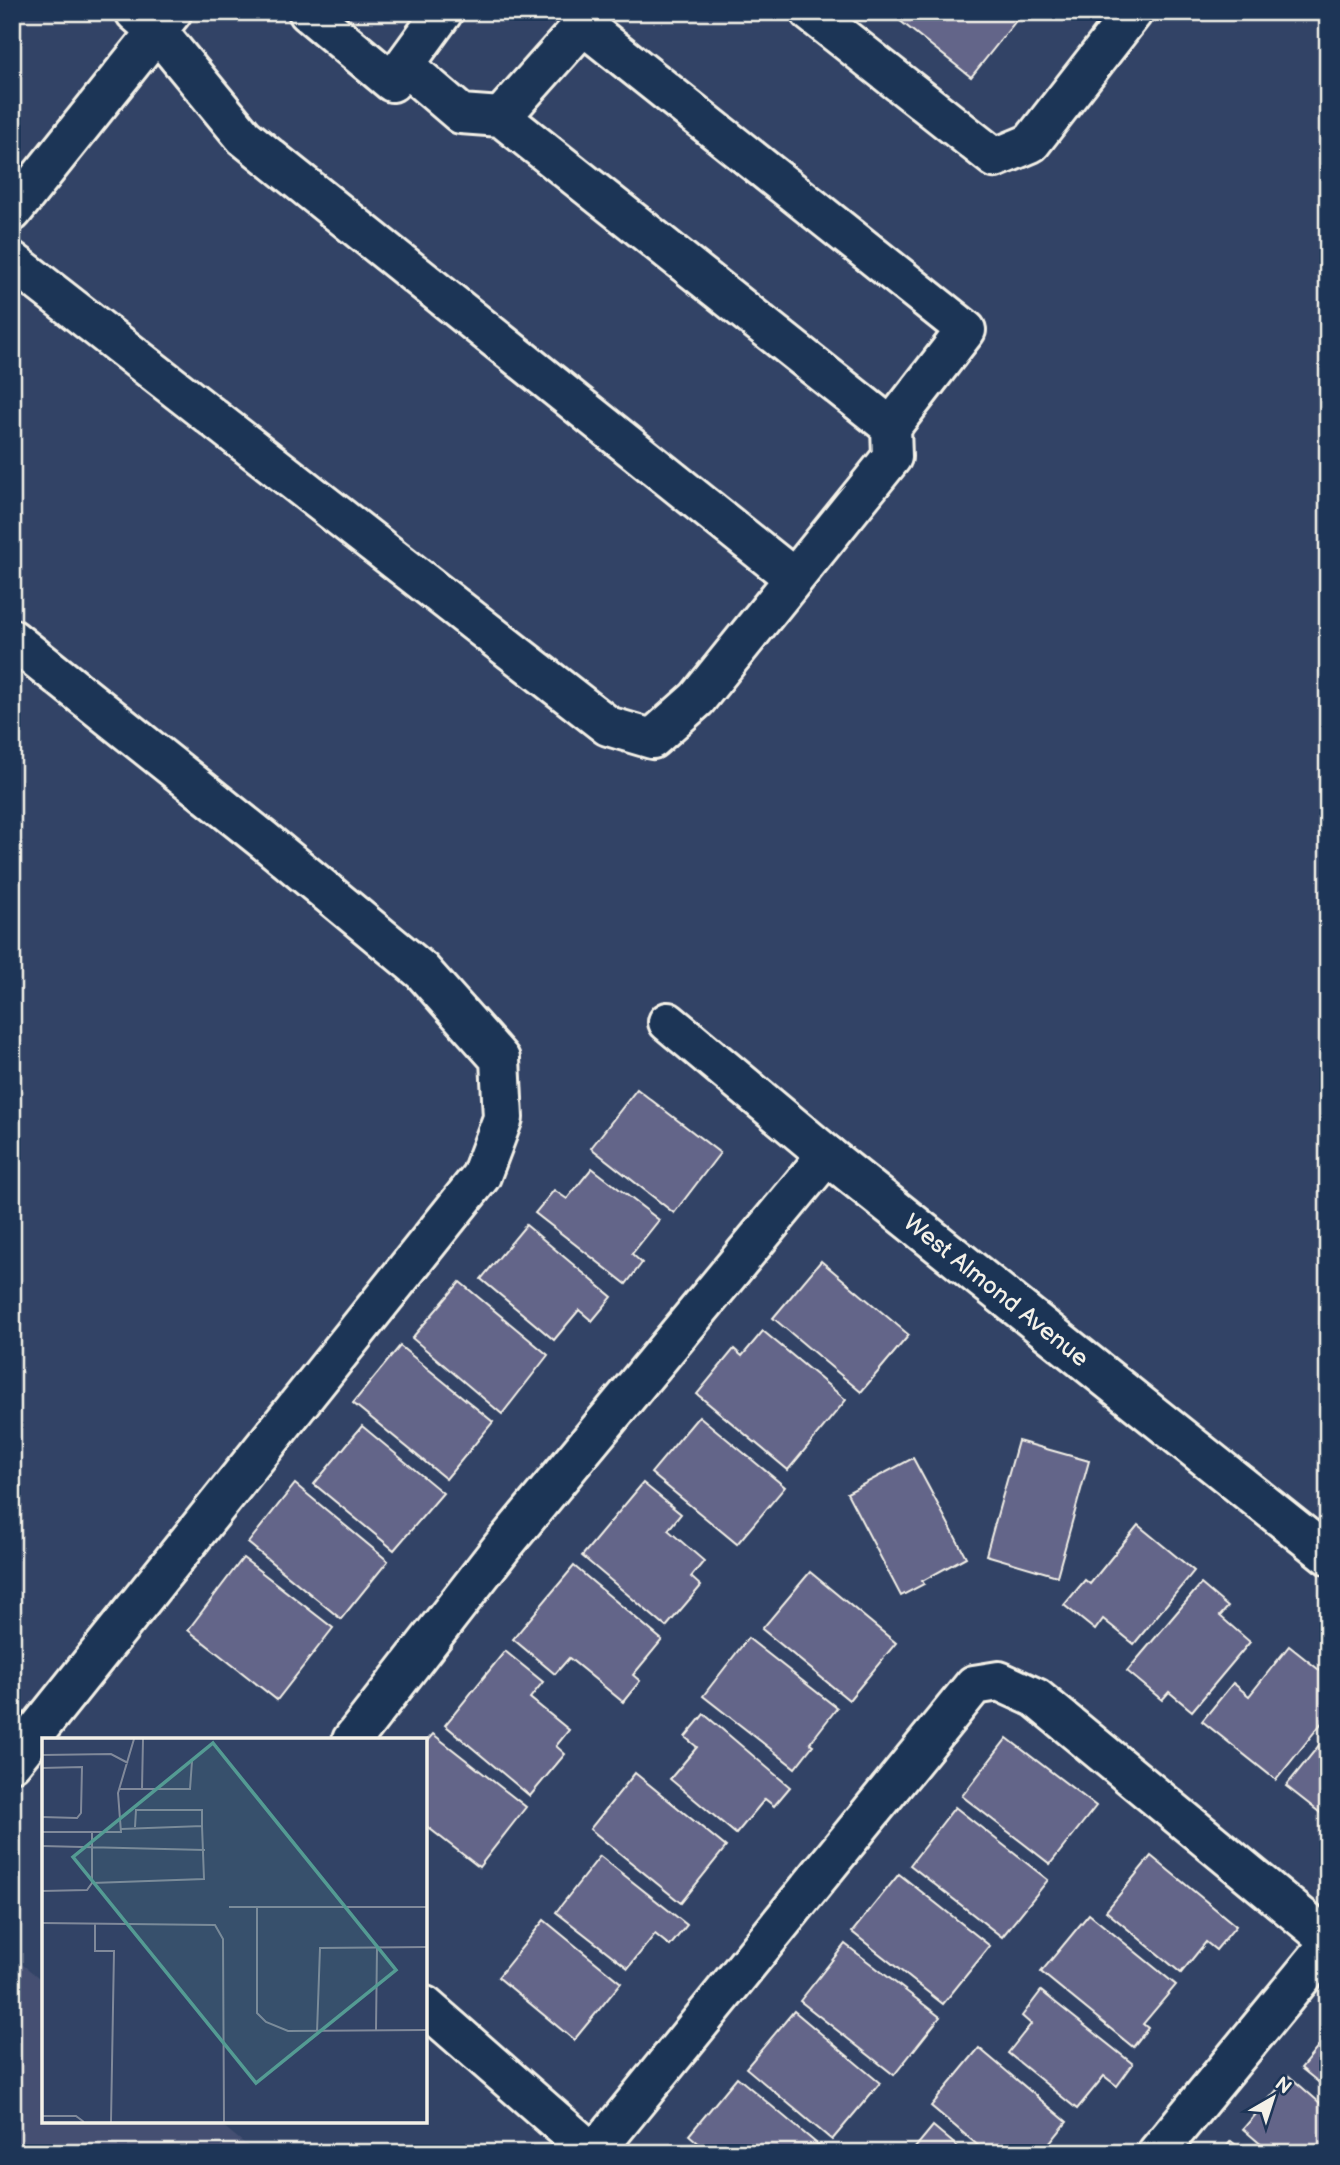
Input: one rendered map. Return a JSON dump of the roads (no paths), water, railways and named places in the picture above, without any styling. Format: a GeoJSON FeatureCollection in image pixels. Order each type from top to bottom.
{"type":"FeatureCollection","features":[{"type":"Feature","properties":{"kind":"street"},"geometry":{"type":"LineString","coordinates":[[308,12],[461,114],[501,117],[891,427]]}},
{"type":"Feature","properties":{"kind":"street"},"geometry":{"type":"LineString","coordinates":[[399,74],[443,12]]}},
{"type":"Feature","properties":{"kind":"street"},"geometry":{"type":"LineString","coordinates":[[810,12],[995,158],[1031,143],[1133,12]]}},
{"type":"Feature","properties":{"kind":"street"},"geometry":{"type":"LineString","coordinates":[[12,212],[155,18],[244,137],[794,578]]}},
{"type":"Feature","properties":{"kind":"street"},"geometry":{"type":"LineString","coordinates":[[12,261],[608,726],[652,739],[697,699],[892,457],[891,427],[966,330],[583,25],[501,117]]}},
{"type":"Feature","properties":{"kind":"street"},"geometry":{"type":"LineString","coordinates":[[12,639],[265,841],[422,971],[500,1059],[503,1118],[481,1176],[12,1762]]}},
{"type":"Feature","properties":{"kind":"street","name":"West Almond Avenue"},"geometry":{"type":"LineString","coordinates":[[668,1022],[827,1155],[1328,1555]]}},
{"type":"Feature","properties":{"kind":"street"},"geometry":{"type":"LineString","coordinates":[[354,1738],[502,1546],[827,1155]]}},
{"type":"Feature","properties":{"kind":"street"},"geometry":{"type":"LineString","coordinates":[[427,2008],[593,2153],[974,1685],[999,1681],[1036,1698],[1328,1939]]}},
{"type":"Feature","properties":{"kind":"street"},"geometry":{"type":"LineString","coordinates":[[1157,2153],[1328,1945]]}}]}
